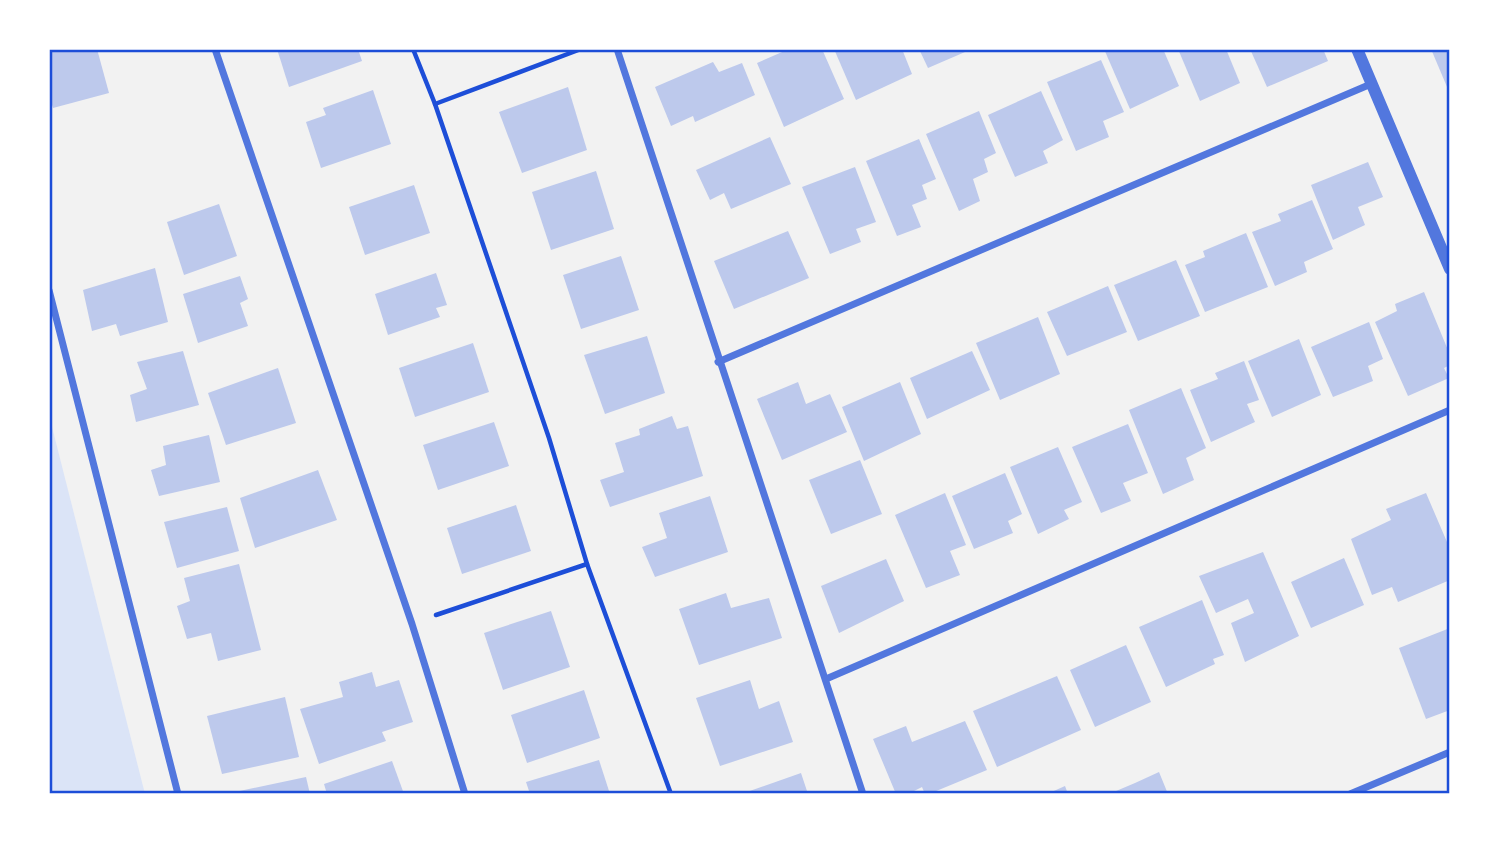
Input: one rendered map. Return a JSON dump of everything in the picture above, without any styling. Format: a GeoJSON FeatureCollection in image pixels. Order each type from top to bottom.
{"type":"FeatureCollection","features":[{"type":"Feature","properties":{"kind":"street"},"geometry":{"type":"LineString","coordinates":[[215,49],[412,624],[465,794]]}},
{"type":"Feature","properties":{"kind":"street"},"geometry":{"type":"LineString","coordinates":[[617,49],[863,794]]}},
{"type":"Feature","properties":{"kind":"street"},"geometry":{"type":"LineString","coordinates":[[1356,49],[1450,269]]}},
{"type":"Feature","properties":{"kind":"street"},"geometry":{"type":"LineString","coordinates":[[719,362],[1371,84]]}},
{"type":"Feature","properties":{"kind":"street"},"geometry":{"type":"LineString","coordinates":[[49,290],[177,794]]}},
{"type":"Feature","properties":{"kind":"street"},"geometry":{"type":"LineString","coordinates":[[826,679],[1450,410]]}},
{"type":"Feature","properties":{"kind":"street"},"geometry":{"type":"LineString","coordinates":[[1350,794],[1450,752]]}},
{"type":"Feature","properties":{"kind":"path"},"geometry":{"type":"LineString","coordinates":[[413,49],[435,104],[549,438],[587,564],[671,794]]}},
{"type":"Feature","properties":{"kind":"path"},"geometry":{"type":"LineString","coordinates":[[435,104],[581,49]]}},
{"type":"Feature","properties":{"kind":"path"},"geometry":{"type":"LineString","coordinates":[[440,614],[587,564]]}},
{"type":"Feature","properties":{"kind":"shaded area"},"geometry":{"type":"Polygon","coordinates":[[[49,415],[145,794],[49,794],[49,415]]]}},
{"type":"Feature","properties":{"kind":"building"},"geometry":{"type":"Polygon","coordinates":[[[49,49],[97,49],[109,93],[53,108],[49,95],[49,49]]]}},
{"type":"Feature","properties":{"kind":"building"},"geometry":{"type":"Polygon","coordinates":[[[277,49],[358,49],[362,61],[289,87],[277,49]]]}},
{"type":"Feature","properties":{"kind":"building"},"geometry":{"type":"Polygon","coordinates":[[[789,49],[802,49],[803,52],[822,49],[844,99],[784,127],[757,63],[789,49]]]}},
{"type":"Feature","properties":{"kind":"building"},"geometry":{"type":"Polygon","coordinates":[[[834,49],[902,49],[912,74],[856,100],[834,49]]]}},
{"type":"Feature","properties":{"kind":"building"},"geometry":{"type":"Polygon","coordinates":[[[919,49],[972,49],[928,68],[919,49]]]}},
{"type":"Feature","properties":{"kind":"building"},"geometry":{"type":"Polygon","coordinates":[[[1104,49],[1163,49],[1179,86],[1130,109],[1104,49]]]}},
{"type":"Feature","properties":{"kind":"building"},"geometry":{"type":"Polygon","coordinates":[[[1178,49],[1226,49],[1240,83],[1200,101],[1178,49]]]}},
{"type":"Feature","properties":{"kind":"building"},"geometry":{"type":"Polygon","coordinates":[[[1250,49],[1323,49],[1328,61],[1267,87],[1250,49]]]}},
{"type":"Feature","properties":{"kind":"building"},"geometry":{"type":"Polygon","coordinates":[[[1431,49],[1450,49],[1450,94],[1431,49]]]}},
{"type":"Feature","properties":{"kind":"building"},"geometry":{"type":"Polygon","coordinates":[[[1101,60],[1124,112],[1103,121],[1109,137],[1076,151],[1047,82],[1101,60]]]}},
{"type":"Feature","properties":{"kind":"building"},"geometry":{"type":"Polygon","coordinates":[[[713,62],[719,72],[742,63],[755,95],[695,122],[693,116],[671,126],[655,87],[713,62]]]}},
{"type":"Feature","properties":{"kind":"building"},"geometry":{"type":"Polygon","coordinates":[[[568,87],[587,150],[522,173],[499,112],[568,87]]]}},
{"type":"Feature","properties":{"kind":"building"},"geometry":{"type":"Polygon","coordinates":[[[373,90],[391,144],[321,168],[306,122],[326,115],[323,108],[373,90]]]}},
{"type":"Feature","properties":{"kind":"building"},"geometry":{"type":"Polygon","coordinates":[[[1041,91],[1063,140],[1043,151],[1048,163],[1015,177],[988,115],[1041,91]]]}},
{"type":"Feature","properties":{"kind":"building"},"geometry":{"type":"Polygon","coordinates":[[[979,111],[996,153],[984,159],[988,172],[973,179],[980,201],[959,211],[926,134],[979,111]]]}},
{"type":"Feature","properties":{"kind":"building"},"geometry":{"type":"Polygon","coordinates":[[[770,137],[791,184],[731,209],[724,193],[710,200],[696,170],[770,137]]]}},
{"type":"Feature","properties":{"kind":"building"},"geometry":{"type":"Polygon","coordinates":[[[919,139],[936,179],[922,185],[927,199],[912,205],[921,227],[897,236],[866,161],[919,139]]]}},
{"type":"Feature","properties":{"kind":"building"},"geometry":{"type":"Polygon","coordinates":[[[1368,162],[1383,197],[1358,207],[1365,225],[1333,240],[1311,185],[1368,162]]]}},
{"type":"Feature","properties":{"kind":"building"},"geometry":{"type":"Polygon","coordinates":[[[855,167],[876,222],[856,229],[861,242],[830,254],[802,187],[855,167]]]}},
{"type":"Feature","properties":{"kind":"building"},"geometry":{"type":"Polygon","coordinates":[[[596,171],[614,229],[551,250],[532,192],[596,171]]]}},
{"type":"Feature","properties":{"kind":"building"},"geometry":{"type":"Polygon","coordinates":[[[414,185],[430,233],[365,255],[349,207],[414,185]]]}},
{"type":"Feature","properties":{"kind":"building"},"geometry":{"type":"Polygon","coordinates":[[[1312,200],[1333,249],[1304,262],[1307,272],[1275,286],[1252,232],[1281,221],[1278,214],[1312,200]]]}},
{"type":"Feature","properties":{"kind":"building"},"geometry":{"type":"Polygon","coordinates":[[[219,204],[237,256],[184,275],[167,222],[219,204]]]}},
{"type":"Feature","properties":{"kind":"building"},"geometry":{"type":"Polygon","coordinates":[[[788,231],[809,278],[734,309],[714,261],[788,231]]]}},
{"type":"Feature","properties":{"kind":"building"},"geometry":{"type":"Polygon","coordinates":[[[1246,233],[1268,287],[1205,312],[1185,265],[1205,257],[1203,251],[1246,233]]]}},
{"type":"Feature","properties":{"kind":"building"},"geometry":{"type":"Polygon","coordinates":[[[621,256],[639,310],[581,329],[563,275],[621,256]]]}},
{"type":"Feature","properties":{"kind":"building"},"geometry":{"type":"Polygon","coordinates":[[[1176,260],[1200,316],[1138,341],[1114,285],[1176,260]]]}},
{"type":"Feature","properties":{"kind":"building"},"geometry":{"type":"Polygon","coordinates":[[[155,268],[168,322],[120,336],[116,324],[92,331],[83,290],[155,268]]]}},
{"type":"Feature","properties":{"kind":"building"},"geometry":{"type":"Polygon","coordinates":[[[436,273],[447,305],[436,308],[440,317],[388,335],[375,294],[436,273]]]}},
{"type":"Feature","properties":{"kind":"building"},"geometry":{"type":"Polygon","coordinates":[[[240,276],[248,299],[240,303],[248,326],[198,343],[183,294],[240,276]]]}},
{"type":"Feature","properties":{"kind":"building"},"geometry":{"type":"Polygon","coordinates":[[[1108,286],[1127,332],[1067,356],[1047,312],[1108,286]]]}},
{"type":"Feature","properties":{"kind":"building"},"geometry":{"type":"Polygon","coordinates":[[[1424,292],[1450,355],[1450,365],[1444,368],[1449,378],[1408,396],[1375,322],[1397,311],[1395,304],[1424,292]]]}},
{"type":"Feature","properties":{"kind":"building"},"geometry":{"type":"Polygon","coordinates":[[[1038,317],[1060,374],[1000,400],[976,343],[1038,317]]]}},
{"type":"Feature","properties":{"kind":"building"},"geometry":{"type":"Polygon","coordinates":[[[1369,322],[1383,359],[1368,366],[1373,381],[1333,397],[1311,347],[1369,322]]]}},
{"type":"Feature","properties":{"kind":"building"},"geometry":{"type":"Polygon","coordinates":[[[647,336],[665,393],[605,414],[584,355],[647,336]]]}},
{"type":"Feature","properties":{"kind":"building"},"geometry":{"type":"Polygon","coordinates":[[[1299,339],[1321,395],[1272,417],[1248,361],[1299,339]]]}},
{"type":"Feature","properties":{"kind":"building"},"geometry":{"type":"Polygon","coordinates":[[[473,343],[489,392],[415,417],[399,368],[473,343]]]}},
{"type":"Feature","properties":{"kind":"building"},"geometry":{"type":"Polygon","coordinates":[[[183,351],[199,405],[136,422],[130,395],[147,389],[137,362],[183,351]]]}},
{"type":"Feature","properties":{"kind":"building"},"geometry":{"type":"Polygon","coordinates":[[[972,351],[990,390],[927,419],[910,378],[972,351]]]}},
{"type":"Feature","properties":{"kind":"building"},"geometry":{"type":"Polygon","coordinates":[[[1244,361],[1259,400],[1247,404],[1255,422],[1211,442],[1190,390],[1218,379],[1215,373],[1244,361]]]}},
{"type":"Feature","properties":{"kind":"building"},"geometry":{"type":"Polygon","coordinates":[[[278,368],[296,423],[226,445],[208,393],[278,368]]]}},
{"type":"Feature","properties":{"kind":"building"},"geometry":{"type":"Polygon","coordinates":[[[798,382],[806,404],[830,394],[847,432],[782,460],[757,399],[798,382]]]}},
{"type":"Feature","properties":{"kind":"building"},"geometry":{"type":"Polygon","coordinates":[[[900,382],[921,434],[864,461],[842,407],[900,382]]]}},
{"type":"Feature","properties":{"kind":"building"},"geometry":{"type":"Polygon","coordinates":[[[1181,388],[1206,448],[1186,458],[1194,480],[1163,494],[1129,410],[1181,388]]]}},
{"type":"Feature","properties":{"kind":"building"},"geometry":{"type":"Polygon","coordinates":[[[672,416],[677,429],[688,426],[703,476],[610,507],[600,480],[624,472],[615,443],[640,435],[639,429],[672,416]]]}},
{"type":"Feature","properties":{"kind":"building"},"geometry":{"type":"Polygon","coordinates":[[[494,422],[509,466],[438,490],[423,445],[494,422]]]}},
{"type":"Feature","properties":{"kind":"building"},"geometry":{"type":"Polygon","coordinates":[[[1128,424],[1148,473],[1123,483],[1131,501],[1101,513],[1072,447],[1128,424]]]}},
{"type":"Feature","properties":{"kind":"building"},"geometry":{"type":"Polygon","coordinates":[[[209,435],[220,482],[159,496],[151,470],[166,465],[163,446],[209,435]]]}},
{"type":"Feature","properties":{"kind":"building"},"geometry":{"type":"Polygon","coordinates":[[[1058,447],[1082,502],[1064,510],[1069,519],[1038,534],[1010,467],[1058,447]]]}},
{"type":"Feature","properties":{"kind":"building"},"geometry":{"type":"Polygon","coordinates":[[[860,460],[882,514],[831,534],[809,480],[860,460]]]}},
{"type":"Feature","properties":{"kind":"building"},"geometry":{"type":"Polygon","coordinates":[[[318,470],[337,520],[255,548],[240,498],[318,470]]]}},
{"type":"Feature","properties":{"kind":"building"},"geometry":{"type":"Polygon","coordinates":[[[1005,473],[1022,514],[1008,521],[1013,533],[974,549],[952,496],[1005,473]]]}},
{"type":"Feature","properties":{"kind":"building"},"geometry":{"type":"Polygon","coordinates":[[[945,493],[966,545],[950,551],[960,575],[926,588],[895,515],[945,493]]]}},
{"type":"Feature","properties":{"kind":"building"},"geometry":{"type":"Polygon","coordinates":[[[1426,493],[1450,549],[1450,580],[1398,602],[1392,587],[1372,595],[1351,539],[1391,520],[1386,509],[1426,493]]]}},
{"type":"Feature","properties":{"kind":"building"},"geometry":{"type":"Polygon","coordinates":[[[710,496],[728,552],[655,577],[642,547],[667,538],[659,513],[710,496]]]}},
{"type":"Feature","properties":{"kind":"building"},"geometry":{"type":"Polygon","coordinates":[[[516,505],[531,551],[462,574],[447,528],[516,505]]]}},
{"type":"Feature","properties":{"kind":"building"},"geometry":{"type":"Polygon","coordinates":[[[227,507],[239,551],[177,568],[164,522],[227,507]]]}},
{"type":"Feature","properties":{"kind":"building"},"geometry":{"type":"Polygon","coordinates":[[[1263,552],[1299,636],[1245,662],[1231,623],[1254,613],[1248,599],[1216,613],[1199,576],[1263,552]]]}},
{"type":"Feature","properties":{"kind":"building"},"geometry":{"type":"Polygon","coordinates":[[[1344,558],[1364,605],[1311,628],[1291,582],[1344,558]]]}},
{"type":"Feature","properties":{"kind":"building"},"geometry":{"type":"Polygon","coordinates":[[[886,559],[904,601],[839,633],[821,586],[886,559]]]}},
{"type":"Feature","properties":{"kind":"building"},"geometry":{"type":"Polygon","coordinates":[[[239,564],[261,650],[218,661],[211,633],[187,639],[177,606],[190,601],[184,578],[239,564]]]}},
{"type":"Feature","properties":{"kind":"building"},"geometry":{"type":"Polygon","coordinates":[[[726,593],[731,608],[769,598],[782,638],[699,665],[679,609],[726,593]]]}},
{"type":"Feature","properties":{"kind":"building"},"geometry":{"type":"Polygon","coordinates":[[[1202,600],[1224,655],[1213,659],[1215,664],[1166,687],[1139,627],[1202,600]]]}},
{"type":"Feature","properties":{"kind":"building"},"geometry":{"type":"Polygon","coordinates":[[[551,611],[570,667],[503,690],[484,633],[551,611]]]}},
{"type":"Feature","properties":{"kind":"building"},"geometry":{"type":"Polygon","coordinates":[[[1450,628],[1450,710],[1426,719],[1399,648],[1450,628]]]}},
{"type":"Feature","properties":{"kind":"building"},"geometry":{"type":"Polygon","coordinates":[[[1126,645],[1151,702],[1095,727],[1070,670],[1126,645]]]}},
{"type":"Feature","properties":{"kind":"building"},"geometry":{"type":"Polygon","coordinates":[[[372,672],[376,687],[399,680],[413,722],[382,732],[386,741],[319,764],[300,709],[343,697],[339,682],[372,672]]]}},
{"type":"Feature","properties":{"kind":"building"},"geometry":{"type":"Polygon","coordinates":[[[1057,676],[1081,730],[997,767],[973,711],[1057,676]]]}},
{"type":"Feature","properties":{"kind":"building"},"geometry":{"type":"Polygon","coordinates":[[[750,680],[759,709],[779,701],[793,742],[720,766],[696,698],[750,680]]]}},
{"type":"Feature","properties":{"kind":"building"},"geometry":{"type":"Polygon","coordinates":[[[584,690],[600,738],[527,763],[511,715],[584,690]]]}},
{"type":"Feature","properties":{"kind":"building"},"geometry":{"type":"Polygon","coordinates":[[[285,697],[299,757],[222,774],[207,716],[285,697]]]}},
{"type":"Feature","properties":{"kind":"building"},"geometry":{"type":"Polygon","coordinates":[[[965,721],[987,770],[929,794],[925,794],[922,787],[908,794],[896,794],[873,739],[906,726],[912,742],[965,721]]]}},
{"type":"Feature","properties":{"kind":"building"},"geometry":{"type":"Polygon","coordinates":[[[599,760],[610,794],[530,794],[526,782],[599,760]]]}},
{"type":"Feature","properties":{"kind":"building"},"geometry":{"type":"Polygon","coordinates":[[[392,761],[404,794],[327,794],[324,784],[392,761]]]}},
{"type":"Feature","properties":{"kind":"building"},"geometry":{"type":"Polygon","coordinates":[[[1159,772],[1168,794],[1109,794],[1135,783],[1159,772]]]}},
{"type":"Feature","properties":{"kind":"building"},"geometry":{"type":"Polygon","coordinates":[[[801,773],[808,794],[741,794],[801,773]]]}},
{"type":"Feature","properties":{"kind":"building"},"geometry":{"type":"Polygon","coordinates":[[[306,777],[310,794],[230,794],[230,793],[306,777]]]}},
{"type":"Feature","properties":{"kind":"building"},"geometry":{"type":"Polygon","coordinates":[[[1065,786],[1068,794],[1047,794],[1065,786]]]}}]}
